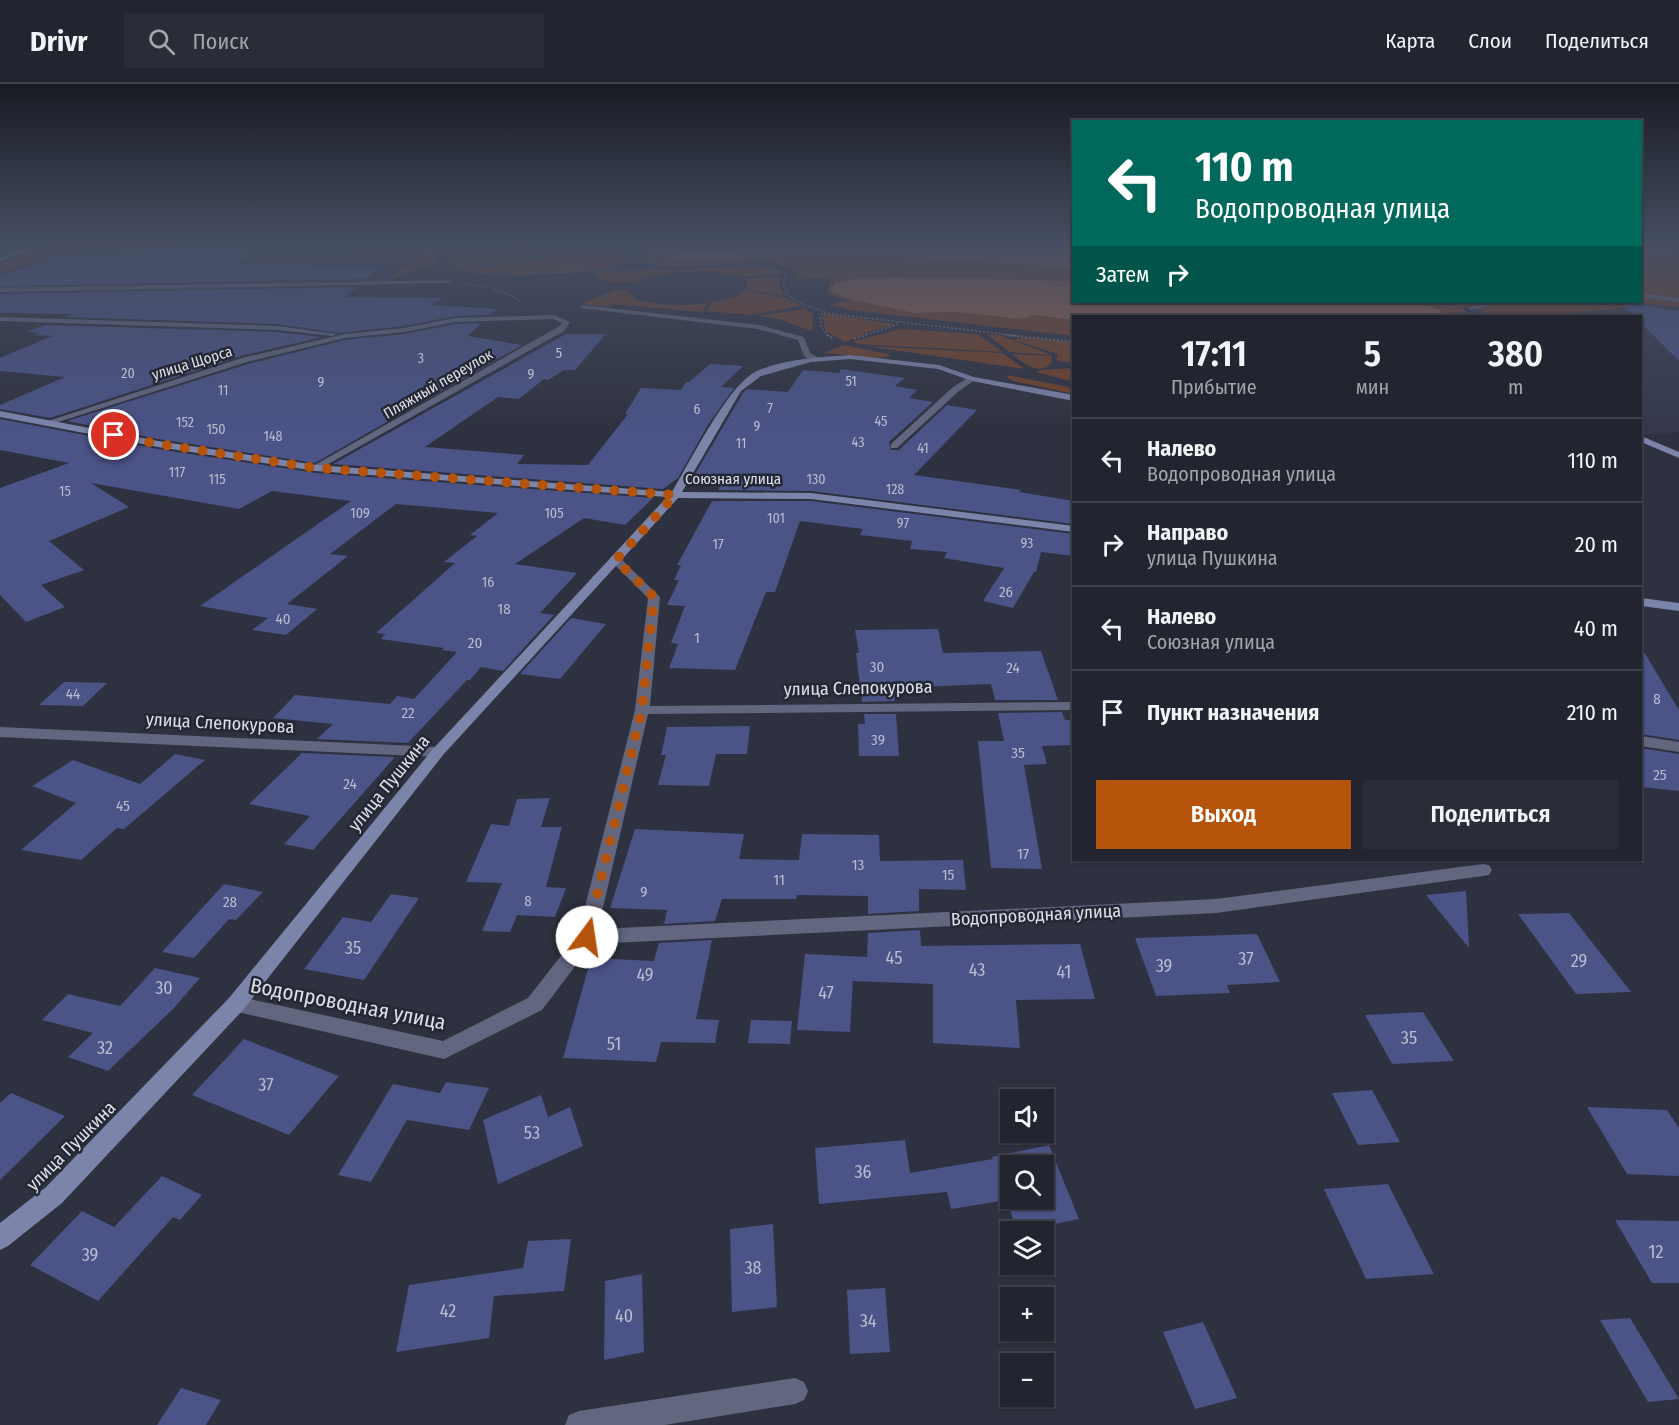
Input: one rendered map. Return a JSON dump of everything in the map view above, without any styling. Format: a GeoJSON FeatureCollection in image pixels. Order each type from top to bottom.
{"type":"FeatureCollection","features":[{"type":"Feature","properties":{"kind":"street"},"geometry":{"type":"LineString","coordinates":[[582,307],[759,327],[801,339],[812,360]]}},
{"type":"Feature","properties":{"kind":"street"},"geometry":{"type":"LineString","coordinates":[[1471,308],[1478,307]]}},
{"type":"Feature","properties":{"kind":"street","name":"улица Щорса"},"geometry":{"type":"LineString","coordinates":[[48,422],[245,360],[345,336],[404,330],[455,320],[531,317],[563,319]]}},
{"type":"Feature","properties":{"kind":"street","name":"улица Щорса"},"geometry":{"type":"LineString","coordinates":[[0,319],[277,328],[345,336]]}},
{"type":"Feature","properties":{"kind":"street","name":"Пляжный переулок"},"geometry":{"type":"LineString","coordinates":[[316,468],[561,329],[566,322],[563,319]]}},
{"type":"Feature","properties":{"kind":"street","name":"улица Пушкина"},"geometry":{"type":"LineString","coordinates":[[0,1238],[54,1195],[236,1004],[438,752],[675,495],[738,389],[758,374],[812,360],[850,357],[939,367],[972,379],[1072,398]]}},
{"type":"Feature","properties":{"kind":"street"},"geometry":{"type":"LineString","coordinates":[[894,446],[956,389],[972,379]]}},
{"type":"Feature","properties":{"kind":"street","name":"Союзная улица"},"geometry":{"type":"LineString","coordinates":[[0,414],[158,444],[316,468],[675,495],[811,496],[1072,529]]}},
{"type":"Feature","properties":{"kind":"street"},"geometry":{"type":"LineString","coordinates":[[0,419],[12,416]]}},
{"type":"Feature","properties":{"kind":"street"},"geometry":{"type":"LineString","coordinates":[[1642,439],[1679,455]]}},
{"type":"Feature","properties":{"kind":"street","name":"Водопроводная улица"},"geometry":{"type":"LineString","coordinates":[[236,1004],[444,1050],[536,1004],[587,937],[642,710],[654,597],[616,560]]}},
{"type":"Feature","properties":{"kind":"street"},"geometry":{"type":"LineString","coordinates":[[1642,602],[1679,608]]}},
{"type":"Feature","properties":{"kind":"street","name":"улица Слепокурова"},"geometry":{"type":"LineString","coordinates":[[642,710],[1072,706]]}},
{"type":"Feature","properties":{"kind":"street","name":"улица Слепокурова"},"geometry":{"type":"LineString","coordinates":[[0,732],[438,752]]}},
{"type":"Feature","properties":{"kind":"street"},"geometry":{"type":"LineString","coordinates":[[1642,741],[1679,747]]}},
{"type":"Feature","properties":{"kind":"street","name":"Водопроводная улица"},"geometry":{"type":"LineString","coordinates":[[587,937],[1216,906],[1483,870]]}},
{"type":"Feature","properties":{"kind":"street"},"geometry":{"type":"LineString","coordinates":[[579,1425],[795,1391]]}},
{"type":"Feature","properties":{"kind":"path"},"geometry":{"type":"LineString","coordinates":[[525,307],[531,317]]}},
{"type":"Feature","properties":{"kind":"path"},"geometry":{"type":"LineString","coordinates":[[808,307],[831,313],[902,323],[1072,342]]}},
{"type":"Feature","properties":{"kind":"path"},"geometry":{"type":"LineString","coordinates":[[1451,307],[1457,308]]}},
{"type":"Feature","properties":{"kind":"path"},"geometry":{"type":"LineString","coordinates":[[831,313],[822,315],[819,320],[822,332],[834,339]]}},
{"type":"Feature","properties":{"kind":"path"},"geometry":{"type":"LineString","coordinates":[[848,342],[902,323]]}},
{"type":"Feature","properties":{"kind":"shaded area"},"geometry":{"type":"Polygon","coordinates":[[[640,307],[706,307],[702,312],[640,307]]]}},
{"type":"Feature","properties":{"kind":"shaded area"},"geometry":{"type":"Polygon","coordinates":[[[709,307],[799,307],[751,315],[706,311],[709,307]]]}},
{"type":"Feature","properties":{"kind":"shaded area"},"geometry":{"type":"Polygon","coordinates":[[[838,307],[884,307],[914,313],[957,312],[1021,319],[1035,315],[1072,320],[1072,336],[850,310],[838,307]]]}},
{"type":"Feature","properties":{"kind":"shaded area"},"geometry":{"type":"Polygon","coordinates":[[[884,307],[1431,307],[1446,315],[1072,315],[1072,320],[1035,315],[1021,319],[957,312],[914,313],[884,307]]]}},
{"type":"Feature","properties":{"kind":"shaded area"},"geometry":{"type":"Polygon","coordinates":[[[1429,307],[1626,307],[1572,313],[1573,315],[1483,315],[1481,310],[1461,307],[1470,315],[1446,315],[1429,307]]]}},
{"type":"Feature","properties":{"kind":"shaded area"},"geometry":{"type":"Polygon","coordinates":[[[1679,307],[1679,432],[1647,435],[1642,432],[1642,315],[1573,315],[1572,313],[1623,308],[1679,307]]]}},
{"type":"Feature","properties":{"kind":"shaded area"},"geometry":{"type":"Polygon","coordinates":[[[804,309],[813,314],[812,331],[775,318],[759,316],[804,309]]]}},
{"type":"Feature","properties":{"kind":"shaded area"},"geometry":{"type":"Polygon","coordinates":[[[825,314],[895,324],[845,342],[826,331],[822,317],[825,314]]]}},
{"type":"Feature","properties":{"kind":"shaded area"},"geometry":{"type":"Polygon","coordinates":[[[901,329],[977,334],[1003,352],[852,342],[901,329]]]}},
{"type":"Feature","properties":{"kind":"shaded area"},"geometry":{"type":"Polygon","coordinates":[[[986,334],[999,335],[1052,355],[1010,352],[986,334]]]}},
{"type":"Feature","properties":{"kind":"shaded area"},"geometry":{"type":"Polygon","coordinates":[[[1022,337],[1072,343],[1072,363],[1059,361],[1055,353],[1016,341],[1022,337]]]}},
{"type":"Feature","properties":{"kind":"shaded area"},"geometry":{"type":"Polygon","coordinates":[[[844,345],[890,356],[877,358],[824,353],[844,345]]]}},
{"type":"Feature","properties":{"kind":"shaded area"},"geometry":{"type":"Polygon","coordinates":[[[866,346],[1002,353],[1025,369],[866,346]]]}},
{"type":"Feature","properties":{"kind":"shaded area"},"geometry":{"type":"Polygon","coordinates":[[[1012,354],[1052,356],[1051,363],[1042,369],[1031,367],[1012,354]]]}},
{"type":"Feature","properties":{"kind":"shaded area"},"geometry":{"type":"Polygon","coordinates":[[[1072,368],[1072,381],[1036,372],[1072,368]]]}},
{"type":"Feature","properties":{"kind":"shaded area"},"geometry":{"type":"Polygon","coordinates":[[[1007,375],[1072,388],[1072,394],[1014,381],[1007,375]]]}},
{"type":"Feature","properties":{"kind":"building"},"geometry":{"type":"Polygon","coordinates":[[[0,307],[458,307],[497,309],[490,315],[455,316],[404,326],[339,333],[277,324],[65,317],[74,314],[0,313],[0,307]]]}},
{"type":"Feature","properties":{"kind":"building"},"geometry":{"type":"Polygon","coordinates":[[[1624,307],[1650,307],[1679,311],[1679,361],[1642,324],[1642,315],[1633,315],[1624,307]]]}},
{"type":"Feature","properties":{"kind":"building"},"geometry":{"type":"Polygon","coordinates":[[[481,323],[468,336],[522,345],[315,463],[158,439],[67,421],[248,364],[345,340],[404,334],[455,324],[481,323]]]}},
{"type":"Feature","properties":{"kind":"building"},"geometry":{"type":"Polygon","coordinates":[[[45,325],[277,332],[322,337],[241,356],[50,418],[0,409],[0,405],[65,377],[0,371],[0,358],[52,336],[26,332],[45,325]]]}},
{"type":"Feature","properties":{"kind":"building"},"geometry":{"type":"Polygon","coordinates":[[[566,334],[606,334],[575,370],[564,370],[548,380],[544,379],[519,399],[498,397],[425,447],[524,455],[517,464],[588,465],[628,414],[625,414],[641,388],[681,390],[686,382],[710,364],[743,366],[721,387],[734,388],[708,425],[678,478],[663,489],[333,464],[566,334]]]}},
{"type":"Feature","properties":{"kind":"building"},"geometry":{"type":"Polygon","coordinates":[[[841,369],[905,378],[895,386],[917,390],[909,398],[933,402],[889,442],[891,450],[899,450],[947,405],[977,410],[914,475],[1021,490],[1019,492],[1072,501],[1072,524],[811,491],[718,490],[722,482],[692,479],[747,389],[788,392],[803,370],[839,373],[841,369]]]}},
{"type":"Feature","properties":{"kind":"building"},"geometry":{"type":"Polygon","coordinates":[[[0,419],[158,449],[316,473],[653,498],[625,525],[584,518],[515,564],[577,573],[540,613],[554,615],[503,671],[481,667],[408,743],[317,739],[333,724],[273,718],[295,695],[390,704],[397,696],[414,699],[457,652],[381,639],[385,634],[376,633],[455,563],[444,562],[477,536],[470,535],[498,513],[396,504],[330,554],[348,556],[287,604],[317,609],[286,635],[252,630],[268,618],[200,606],[351,501],[272,491],[239,509],[91,483],[129,507],[49,541],[84,570],[41,585],[65,607],[26,622],[0,595],[0,488],[69,463],[0,450],[0,419]]]}},
{"type":"Feature","properties":{"kind":"building"},"geometry":{"type":"Polygon","coordinates":[[[712,501],[811,501],[1072,534],[1072,556],[1041,552],[1036,572],[1013,608],[983,601],[1004,568],[944,558],[947,552],[910,549],[912,541],[860,535],[863,529],[800,521],[775,592],[766,592],[735,670],[669,668],[678,644],[671,643],[685,606],[667,605],[679,580],[674,580],[681,565],[677,565],[712,501]]]}},
{"type":"Feature","properties":{"kind":"building"},"geometry":{"type":"Polygon","coordinates":[[[571,618],[606,624],[560,679],[520,674],[571,618]]]}},
{"type":"Feature","properties":{"kind":"building"},"geometry":{"type":"Polygon","coordinates":[[[938,629],[943,653],[1041,651],[1058,700],[995,700],[991,684],[894,688],[895,701],[862,702],[855,630],[938,629]]]}},
{"type":"Feature","properties":{"kind":"building"},"geometry":{"type":"Polygon","coordinates":[[[1642,649],[1679,710],[1679,740],[1642,734],[1642,649]]]}},
{"type":"Feature","properties":{"kind":"building"},"geometry":{"type":"Polygon","coordinates":[[[64,682],[107,683],[83,706],[39,705],[64,682]]]}},
{"type":"Feature","properties":{"kind":"building"},"geometry":{"type":"Polygon","coordinates":[[[1062,712],[1065,720],[1072,720],[1072,745],[1042,746],[1047,764],[1024,765],[1042,869],[991,868],[978,741],[1004,741],[998,713],[1062,712]]]}},
{"type":"Feature","properties":{"kind":"building"},"geometry":{"type":"Polygon","coordinates":[[[864,714],[896,714],[899,756],[859,756],[858,724],[865,724],[864,714]]]}},
{"type":"Feature","properties":{"kind":"building"},"geometry":{"type":"Polygon","coordinates":[[[750,726],[747,754],[716,754],[709,786],[658,785],[666,755],[661,755],[667,727],[750,726]]]}},
{"type":"Feature","properties":{"kind":"building"},"geometry":{"type":"Polygon","coordinates":[[[1642,748],[1679,754],[1679,791],[1642,787],[1642,748]]]}},
{"type":"Feature","properties":{"kind":"building"},"geometry":{"type":"Polygon","coordinates":[[[302,753],[395,757],[313,850],[284,844],[310,816],[249,804],[302,753]]]}},
{"type":"Feature","properties":{"kind":"building"},"geometry":{"type":"Polygon","coordinates":[[[175,754],[205,760],[124,829],[117,828],[81,860],[21,850],[76,803],[32,786],[73,760],[140,784],[175,754]]]}},
{"type":"Feature","properties":{"kind":"building"},"geometry":{"type":"Polygon","coordinates":[[[550,798],[541,827],[562,827],[546,887],[566,888],[555,917],[517,915],[510,932],[482,931],[502,883],[466,882],[491,824],[509,826],[517,799],[550,798]]]}},
{"type":"Feature","properties":{"kind":"building"},"geometry":{"type":"Polygon","coordinates":[[[635,829],[744,834],[739,859],[799,860],[802,834],[879,835],[880,861],[963,860],[966,890],[919,889],[919,911],[868,914],[868,896],[797,895],[796,899],[722,899],[715,921],[664,924],[667,910],[610,908],[635,829]]]}},
{"type":"Feature","properties":{"kind":"building"},"geometry":{"type":"Polygon","coordinates":[[[224,884],[263,892],[236,920],[229,919],[194,958],[162,952],[224,884]]]}},
{"type":"Feature","properties":{"kind":"building"},"geometry":{"type":"Polygon","coordinates":[[[1466,891],[1469,948],[1426,895],[1466,891]]]}},
{"type":"Feature","properties":{"kind":"building"},"geometry":{"type":"Polygon","coordinates":[[[391,894],[419,898],[364,980],[304,969],[343,917],[371,922],[391,894]]]}},
{"type":"Feature","properties":{"kind":"building"},"geometry":{"type":"Polygon","coordinates":[[[1569,913],[1631,992],[1576,994],[1518,914],[1569,913]]]}},
{"type":"Feature","properties":{"kind":"building"},"geometry":{"type":"Polygon","coordinates":[[[920,930],[921,946],[1080,944],[1095,999],[1016,1000],[1020,1048],[933,1043],[933,984],[853,981],[850,1032],[797,1030],[805,954],[867,957],[868,933],[920,930]]]}},
{"type":"Feature","properties":{"kind":"building"},"geometry":{"type":"Polygon","coordinates":[[[1257,934],[1280,982],[1227,985],[1230,993],[1156,996],[1135,938],[1257,934]]]}},
{"type":"Feature","properties":{"kind":"building"},"geometry":{"type":"Polygon","coordinates":[[[712,940],[696,1019],[719,1020],[715,1043],[661,1042],[656,1062],[563,1058],[591,958],[654,961],[659,943],[712,940]]]}},
{"type":"Feature","properties":{"kind":"building"},"geometry":{"type":"Polygon","coordinates":[[[155,968],[200,978],[173,1009],[108,1071],[68,1057],[93,1033],[42,1020],[68,994],[120,1006],[155,968]]]}},
{"type":"Feature","properties":{"kind":"building"},"geometry":{"type":"Polygon","coordinates":[[[1423,1012],[1454,1061],[1392,1064],[1365,1015],[1423,1012]]]}},
{"type":"Feature","properties":{"kind":"building"},"geometry":{"type":"Polygon","coordinates":[[[751,1020],[792,1021],[790,1044],[748,1043],[751,1020]]]}},
{"type":"Feature","properties":{"kind":"building"},"geometry":{"type":"Polygon","coordinates":[[[244,1039],[339,1076],[289,1135],[192,1095],[244,1039]]]}},
{"type":"Feature","properties":{"kind":"building"},"geometry":{"type":"Polygon","coordinates":[[[446,1082],[489,1088],[469,1130],[407,1120],[371,1182],[338,1175],[393,1084],[440,1093],[446,1082]]]}},
{"type":"Feature","properties":{"kind":"building"},"geometry":{"type":"Polygon","coordinates":[[[1372,1090],[1400,1142],[1358,1145],[1332,1093],[1372,1090]]]}},
{"type":"Feature","properties":{"kind":"building"},"geometry":{"type":"Polygon","coordinates":[[[11,1093],[65,1116],[0,1180],[0,1103],[11,1093]]]}},
{"type":"Feature","properties":{"kind":"building"},"geometry":{"type":"Polygon","coordinates":[[[541,1095],[548,1117],[570,1107],[583,1146],[498,1184],[483,1120],[541,1095]]]}},
{"type":"Feature","properties":{"kind":"building"},"geometry":{"type":"Polygon","coordinates":[[[1587,1107],[1667,1110],[1679,1128],[1679,1176],[1627,1174],[1587,1107]]]}},
{"type":"Feature","properties":{"kind":"building"},"geometry":{"type":"Polygon","coordinates":[[[905,1140],[910,1173],[993,1159],[992,1157],[1000,1155],[1000,1201],[951,1209],[947,1192],[819,1204],[815,1148],[905,1140]]]}},
{"type":"Feature","properties":{"kind":"building"},"geometry":{"type":"Polygon","coordinates":[[[1049,1145],[1053,1155],[1002,1155],[1049,1145]]]}},
{"type":"Feature","properties":{"kind":"building"},"geometry":{"type":"Polygon","coordinates":[[[1054,1157],[1079,1219],[1054,1224],[1054,1221],[1014,1221],[1010,1209],[1054,1209],[1054,1157]]]}},
{"type":"Feature","properties":{"kind":"building"},"geometry":{"type":"Polygon","coordinates":[[[162,1176],[202,1195],[180,1220],[173,1217],[98,1301],[30,1265],[82,1211],[114,1227],[162,1176]]]}},
{"type":"Feature","properties":{"kind":"building"},"geometry":{"type":"Polygon","coordinates":[[[1388,1184],[1434,1274],[1366,1279],[1324,1189],[1388,1184]]]}},
{"type":"Feature","properties":{"kind":"building"},"geometry":{"type":"Polygon","coordinates":[[[1615,1220],[1679,1221],[1679,1283],[1652,1283],[1615,1220]]]}},
{"type":"Feature","properties":{"kind":"building"},"geometry":{"type":"Polygon","coordinates":[[[773,1224],[777,1307],[732,1312],[730,1229],[773,1224]]]}},
{"type":"Feature","properties":{"kind":"building"},"geometry":{"type":"Polygon","coordinates":[[[571,1239],[564,1291],[494,1296],[489,1338],[396,1352],[409,1285],[523,1268],[528,1241],[571,1239]]]}},
{"type":"Feature","properties":{"kind":"building"},"geometry":{"type":"Polygon","coordinates":[[[642,1274],[644,1352],[604,1360],[605,1281],[642,1274]]]}},
{"type":"Feature","properties":{"kind":"building"},"geometry":{"type":"Polygon","coordinates":[[[885,1288],[890,1352],[850,1354],[847,1290],[885,1288]]]}},
{"type":"Feature","properties":{"kind":"building"},"geometry":{"type":"Polygon","coordinates":[[[1630,1318],[1679,1399],[1648,1402],[1600,1320],[1630,1318]]]}},
{"type":"Feature","properties":{"kind":"building"},"geometry":{"type":"Polygon","coordinates":[[[1203,1322],[1237,1398],[1195,1409],[1163,1332],[1203,1322]]]}},
{"type":"Feature","properties":{"kind":"building"},"geometry":{"type":"Polygon","coordinates":[[[181,1388],[221,1400],[206,1425],[157,1425],[181,1388]]]}},
{"type":"Feature","properties":{"kind":"route"},"geometry":{"type":"LineString","coordinates":[[114,435],[316,468],[675,495],[616,560],[654,597],[642,710],[587,937]]}}]}
